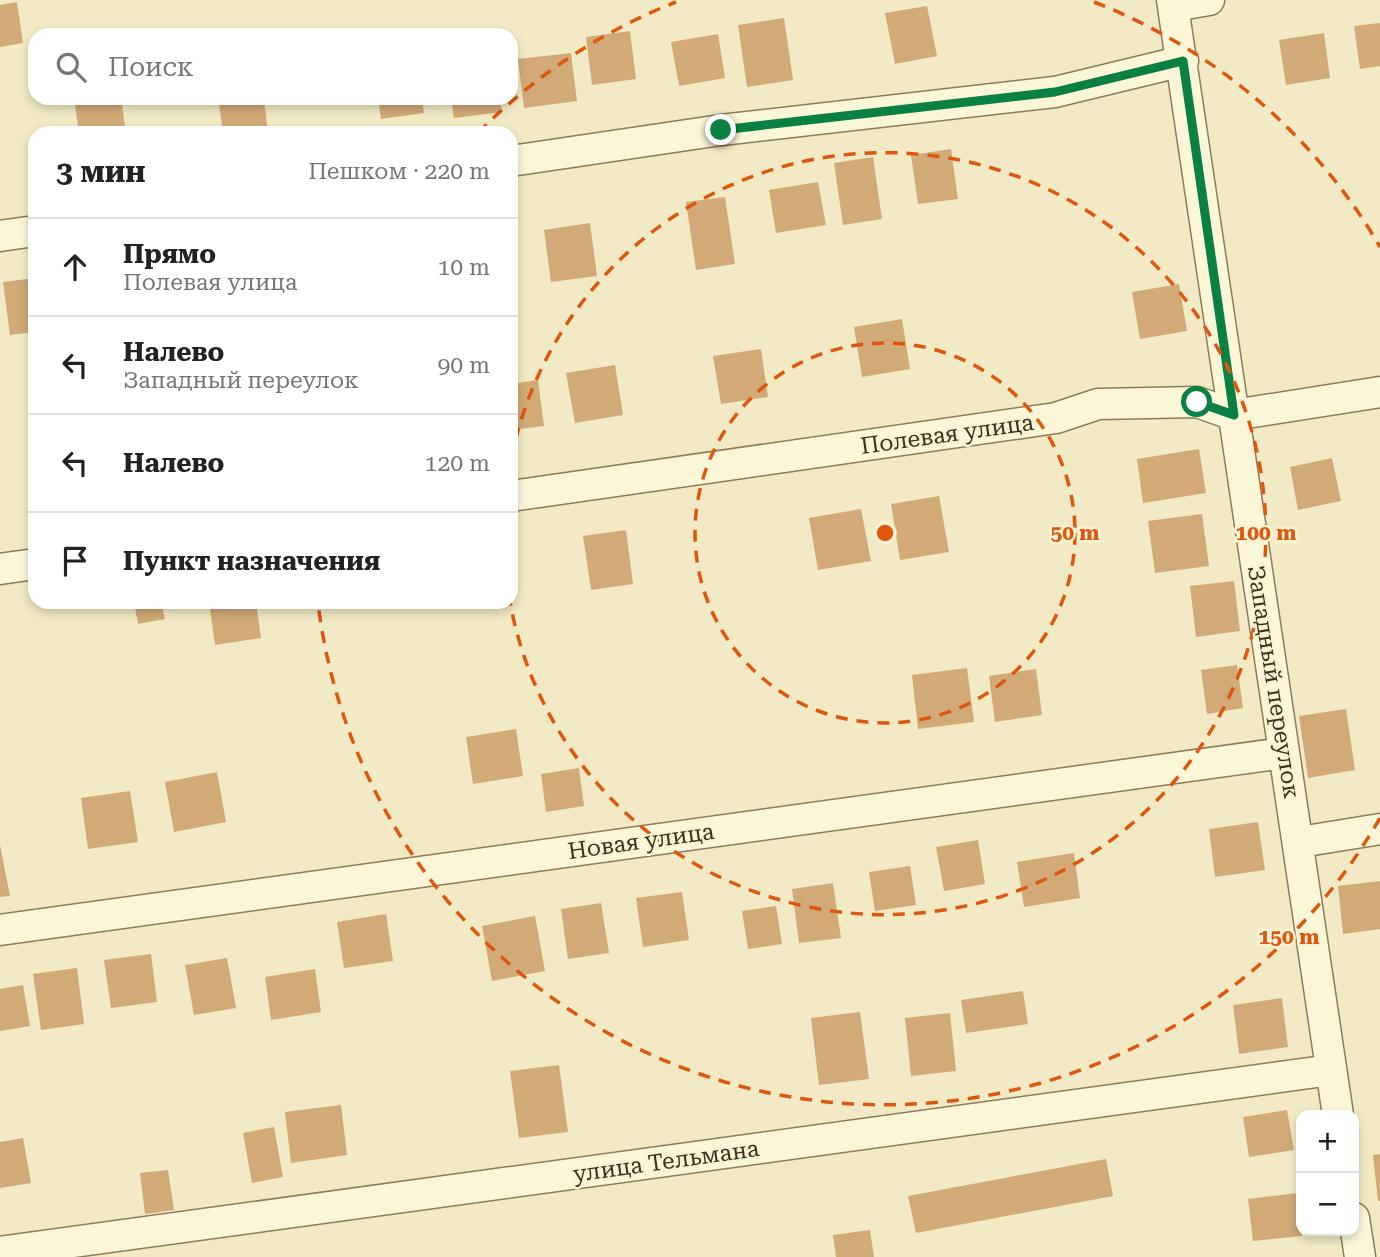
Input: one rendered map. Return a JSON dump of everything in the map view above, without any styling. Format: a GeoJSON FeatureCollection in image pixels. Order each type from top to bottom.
{"type":"FeatureCollection","features":[{"type":"Feature","properties":{"kind":"street"},"geometry":{"type":"LineString","coordinates":[[1173,3],[1209,0]]}},
{"type":"Feature","properties":{"kind":"street","name":"Западный переулок"},"geometry":{"type":"LineString","coordinates":[[1173,3],[1283,753],[1300,842],[1337,1110]]}},
{"type":"Feature","properties":{"kind":"street"},"geometry":{"type":"LineString","coordinates":[[518,160],[721,130],[1055,92],[1183,61]]}},
{"type":"Feature","properties":{"kind":"street"},"geometry":{"type":"LineString","coordinates":[[0,236],[28,232]]}},
{"type":"Feature","properties":{"kind":"street","name":"Полевая улица"},"geometry":{"type":"LineString","coordinates":[[518,495],[1056,418],[1098,404],[1197,402],[1234,415],[1380,392]]}},
{"type":"Feature","properties":{"kind":"street"},"geometry":{"type":"LineString","coordinates":[[0,569],[28,565]]}},
{"type":"Feature","properties":{"kind":"street","name":"Новая улица"},"geometry":{"type":"LineString","coordinates":[[0,930],[1283,753]]}},
{"type":"Feature","properties":{"kind":"street"},"geometry":{"type":"LineString","coordinates":[[1300,842],[1380,829]]}},
{"type":"Feature","properties":{"kind":"street","name":"улица Тельмана"},"geometry":{"type":"LineString","coordinates":[[0,1252],[1331,1070]]}},
{"type":"Feature","properties":{"kind":"street"},"geometry":{"type":"LineString","coordinates":[[1359,1233],[1366,1255]]}},
{"type":"Feature","properties":{"kind":"building"},"geometry":{"type":"Polygon","coordinates":[[[17,2],[23,43],[0,47],[0,5],[17,2]]]}},
{"type":"Feature","properties":{"kind":"building"},"geometry":{"type":"Polygon","coordinates":[[[927,6],[937,56],[895,64],[885,13],[927,6]]]}},
{"type":"Feature","properties":{"kind":"building"},"geometry":{"type":"Polygon","coordinates":[[[784,18],[793,80],[747,87],[738,25],[784,18]]]}},
{"type":"Feature","properties":{"kind":"building"},"geometry":{"type":"Polygon","coordinates":[[[1380,23],[1380,66],[1360,69],[1354,26],[1380,23]]]}},
{"type":"Feature","properties":{"kind":"building"},"geometry":{"type":"Polygon","coordinates":[[[630,31],[636,79],[592,85],[586,37],[630,31]]]}},
{"type":"Feature","properties":{"kind":"building"},"geometry":{"type":"Polygon","coordinates":[[[1324,33],[1330,78],[1286,85],[1279,40],[1324,33]]]}},
{"type":"Feature","properties":{"kind":"building"},"geometry":{"type":"Polygon","coordinates":[[[718,34],[725,78],[679,86],[671,42],[718,34]]]}},
{"type":"Feature","properties":{"kind":"building"},"geometry":{"type":"Polygon","coordinates":[[[571,53],[577,101],[524,108],[518,59],[571,53]]]}},
{"type":"Feature","properties":{"kind":"building"},"geometry":{"type":"Polygon","coordinates":[[[75,105],[122,105],[125,126],[78,126],[75,105]]]}},
{"type":"Feature","properties":{"kind":"building"},"geometry":{"type":"Polygon","coordinates":[[[219,105],[265,105],[267,126],[222,126],[219,105]]]}},
{"type":"Feature","properties":{"kind":"building"},"geometry":{"type":"Polygon","coordinates":[[[379,105],[423,105],[424,113],[381,119],[379,105]]]}},
{"type":"Feature","properties":{"kind":"building"},"geometry":{"type":"Polygon","coordinates":[[[452,105],[501,105],[502,112],[454,118],[452,105]]]}},
{"type":"Feature","properties":{"kind":"building"},"geometry":{"type":"Polygon","coordinates":[[[951,149],[958,199],[918,204],[911,155],[951,149]]]}},
{"type":"Feature","properties":{"kind":"building"},"geometry":{"type":"Polygon","coordinates":[[[873,157],[882,219],[843,225],[834,163],[873,157]]]}},
{"type":"Feature","properties":{"kind":"building"},"geometry":{"type":"Polygon","coordinates":[[[818,182],[826,225],[776,233],[769,190],[818,182]]]}},
{"type":"Feature","properties":{"kind":"building"},"geometry":{"type":"Polygon","coordinates":[[[725,197],[735,264],[696,270],[686,202],[725,197]]]}},
{"type":"Feature","properties":{"kind":"building"},"geometry":{"type":"Polygon","coordinates":[[[590,223],[597,276],[551,282],[544,230],[590,223]]]}},
{"type":"Feature","properties":{"kind":"building"},"geometry":{"type":"Polygon","coordinates":[[[28,279],[28,333],[10,335],[3,282],[28,279]]]}},
{"type":"Feature","properties":{"kind":"building"},"geometry":{"type":"Polygon","coordinates":[[[1179,284],[1187,331],[1140,339],[1132,292],[1179,284]]]}},
{"type":"Feature","properties":{"kind":"building"},"geometry":{"type":"Polygon","coordinates":[[[902,319],[910,369],[862,377],[854,327],[902,319]]]}},
{"type":"Feature","properties":{"kind":"building"},"geometry":{"type":"Polygon","coordinates":[[[761,349],[768,397],[721,404],[713,356],[761,349]]]}},
{"type":"Feature","properties":{"kind":"building"},"geometry":{"type":"Polygon","coordinates":[[[615,365],[623,415],[575,423],[566,373],[615,365]]]}},
{"type":"Feature","properties":{"kind":"building"},"geometry":{"type":"Polygon","coordinates":[[[538,380],[544,426],[518,429],[518,383],[538,380]]]}},
{"type":"Feature","properties":{"kind":"building"},"geometry":{"type":"Polygon","coordinates":[[[1199,449],[1206,493],[1143,503],[1137,459],[1199,449]]]}},
{"type":"Feature","properties":{"kind":"building"},"geometry":{"type":"Polygon","coordinates":[[[1332,458],[1341,501],[1298,510],[1290,467],[1332,458]]]}},
{"type":"Feature","properties":{"kind":"building"},"geometry":{"type":"Polygon","coordinates":[[[939,496],[949,552],[900,560],[891,504],[939,496]]]}},
{"type":"Feature","properties":{"kind":"building"},"geometry":{"type":"Polygon","coordinates":[[[861,509],[871,561],[818,570],[809,518],[861,509]]]}},
{"type":"Feature","properties":{"kind":"building"},"geometry":{"type":"Polygon","coordinates":[[[1202,514],[1209,566],[1155,573],[1148,521],[1202,514]]]}},
{"type":"Feature","properties":{"kind":"building"},"geometry":{"type":"Polygon","coordinates":[[[626,530],[633,584],[591,590],[583,536],[626,530]]]}},
{"type":"Feature","properties":{"kind":"building"},"geometry":{"type":"Polygon","coordinates":[[[1234,581],[1240,631],[1196,637],[1190,586],[1234,581]]]}},
{"type":"Feature","properties":{"kind":"building"},"geometry":{"type":"Polygon","coordinates":[[[135,609],[163,609],[165,619],[138,624],[135,609]]]}},
{"type":"Feature","properties":{"kind":"building"},"geometry":{"type":"Polygon","coordinates":[[[210,609],[257,609],[261,638],[215,645],[210,609]]]}},
{"type":"Feature","properties":{"kind":"building"},"geometry":{"type":"Polygon","coordinates":[[[1237,665],[1243,708],[1207,714],[1201,670],[1237,665]]]}},
{"type":"Feature","properties":{"kind":"building"},"geometry":{"type":"Polygon","coordinates":[[[967,668],[974,722],[918,729],[912,675],[967,668]]]}},
{"type":"Feature","properties":{"kind":"building"},"geometry":{"type":"Polygon","coordinates":[[[1036,669],[1042,715],[995,722],[989,676],[1036,669]]]}},
{"type":"Feature","properties":{"kind":"building"},"geometry":{"type":"Polygon","coordinates":[[[1346,709],[1355,770],[1308,778],[1299,716],[1346,709]]]}},
{"type":"Feature","properties":{"kind":"building"},"geometry":{"type":"Polygon","coordinates":[[[516,729],[523,776],[473,784],[466,737],[516,729]]]}},
{"type":"Feature","properties":{"kind":"building"},"geometry":{"type":"Polygon","coordinates":[[[579,768],[584,806],[546,812],[541,774],[579,768]]]}},
{"type":"Feature","properties":{"kind":"building"},"geometry":{"type":"Polygon","coordinates":[[[217,772],[226,822],[174,832],[165,782],[217,772]]]}},
{"type":"Feature","properties":{"kind":"building"},"geometry":{"type":"Polygon","coordinates":[[[130,791],[138,842],[88,849],[81,798],[130,791]]]}},
{"type":"Feature","properties":{"kind":"building"},"geometry":{"type":"Polygon","coordinates":[[[1258,822],[1265,870],[1215,877],[1209,829],[1258,822]]]}},
{"type":"Feature","properties":{"kind":"building"},"geometry":{"type":"Polygon","coordinates":[[[978,840],[985,884],[944,891],[936,847],[978,840]]]}},
{"type":"Feature","properties":{"kind":"building"},"geometry":{"type":"Polygon","coordinates":[[[0,845],[10,896],[0,897],[0,845]]]}},
{"type":"Feature","properties":{"kind":"building"},"geometry":{"type":"Polygon","coordinates":[[[1074,853],[1080,898],[1024,907],[1017,862],[1074,853]]]}},
{"type":"Feature","properties":{"kind":"building"},"geometry":{"type":"Polygon","coordinates":[[[910,866],[916,905],[875,911],[869,872],[910,866]]]}},
{"type":"Feature","properties":{"kind":"building"},"geometry":{"type":"Polygon","coordinates":[[[1380,881],[1380,929],[1343,934],[1338,886],[1380,881]]]}},
{"type":"Feature","properties":{"kind":"building"},"geometry":{"type":"Polygon","coordinates":[[[833,883],[841,938],[799,943],[792,889],[833,883]]]}},
{"type":"Feature","properties":{"kind":"building"},"geometry":{"type":"Polygon","coordinates":[[[682,892],[689,940],[643,947],[636,898],[682,892]]]}},
{"type":"Feature","properties":{"kind":"building"},"geometry":{"type":"Polygon","coordinates":[[[601,903],[609,953],[568,959],[561,909],[601,903]]]}},
{"type":"Feature","properties":{"kind":"building"},"geometry":{"type":"Polygon","coordinates":[[[776,906],[782,944],[748,949],[742,911],[776,906]]]}},
{"type":"Feature","properties":{"kind":"building"},"geometry":{"type":"Polygon","coordinates":[[[386,914],[393,961],[344,968],[337,922],[386,914]]]}},
{"type":"Feature","properties":{"kind":"building"},"geometry":{"type":"Polygon","coordinates":[[[535,916],[545,971],[492,981],[482,926],[535,916]]]}},
{"type":"Feature","properties":{"kind":"building"},"geometry":{"type":"Polygon","coordinates":[[[151,954],[157,1002],[111,1008],[104,960],[151,954]]]}},
{"type":"Feature","properties":{"kind":"building"},"geometry":{"type":"Polygon","coordinates":[[[227,958],[236,1008],[194,1015],[185,965],[227,958]]]}},
{"type":"Feature","properties":{"kind":"building"},"geometry":{"type":"Polygon","coordinates":[[[77,968],[84,1024],[41,1030],[33,974],[77,968]]]}},
{"type":"Feature","properties":{"kind":"building"},"geometry":{"type":"Polygon","coordinates":[[[315,969],[321,1012],[271,1020],[265,977],[315,969]]]}},
{"type":"Feature","properties":{"kind":"building"},"geometry":{"type":"Polygon","coordinates":[[[23,985],[30,1026],[0,1031],[0,989],[23,985]]]}},
{"type":"Feature","properties":{"kind":"building"},"geometry":{"type":"Polygon","coordinates":[[[1023,991],[1028,1024],[966,1033],[961,1000],[1023,991]]]}},
{"type":"Feature","properties":{"kind":"building"},"geometry":{"type":"Polygon","coordinates":[[[1282,998],[1288,1047],[1239,1054],[1233,1005],[1282,998]]]}},
{"type":"Feature","properties":{"kind":"building"},"geometry":{"type":"Polygon","coordinates":[[[860,1012],[869,1079],[819,1085],[811,1018],[860,1012]]]}},
{"type":"Feature","properties":{"kind":"building"},"geometry":{"type":"Polygon","coordinates":[[[950,1013],[956,1071],[911,1076],[905,1018],[950,1013]]]}},
{"type":"Feature","properties":{"kind":"building"},"geometry":{"type":"Polygon","coordinates":[[[559,1065],[568,1132],[519,1138],[510,1071],[559,1065]]]}},
{"type":"Feature","properties":{"kind":"building"},"geometry":{"type":"Polygon","coordinates":[[[341,1105],[347,1155],[291,1163],[285,1112],[341,1105]]]}},
{"type":"Feature","properties":{"kind":"building"},"geometry":{"type":"Polygon","coordinates":[[[1287,1110],[1294,1150],[1249,1157],[1243,1117],[1287,1110]]]}},
{"type":"Feature","properties":{"kind":"building"},"geometry":{"type":"Polygon","coordinates":[[[274,1127],[283,1177],[252,1183],[243,1133],[274,1127]]]}},
{"type":"Feature","properties":{"kind":"building"},"geometry":{"type":"Polygon","coordinates":[[[23,1138],[31,1183],[0,1188],[0,1142],[23,1138]]]}},
{"type":"Feature","properties":{"kind":"building"},"geometry":{"type":"Polygon","coordinates":[[[1380,1154],[1380,1201],[1378,1201],[1373,1155],[1380,1154]]]}},
{"type":"Feature","properties":{"kind":"building"},"geometry":{"type":"Polygon","coordinates":[[[1106,1159],[1113,1196],[916,1233],[908,1196],[1106,1159]]]}},
{"type":"Feature","properties":{"kind":"building"},"geometry":{"type":"Polygon","coordinates":[[[168,1170],[174,1210],[145,1214],[140,1173],[168,1170]]]}},
{"type":"Feature","properties":{"kind":"building"},"geometry":{"type":"Polygon","coordinates":[[[1296,1193],[1296,1236],[1302,1236],[1253,1241],[1248,1199],[1296,1193]]]}},
{"type":"Feature","properties":{"kind":"building"},"geometry":{"type":"Polygon","coordinates":[[[870,1230],[874,1257],[836,1257],[833,1235],[870,1230]]]}},
{"type":"Feature","properties":{"kind":"route"},"geometry":{"type":"LineString","coordinates":[[721,130],[1055,92],[1183,61],[1234,415],[1197,402]]}}]}
